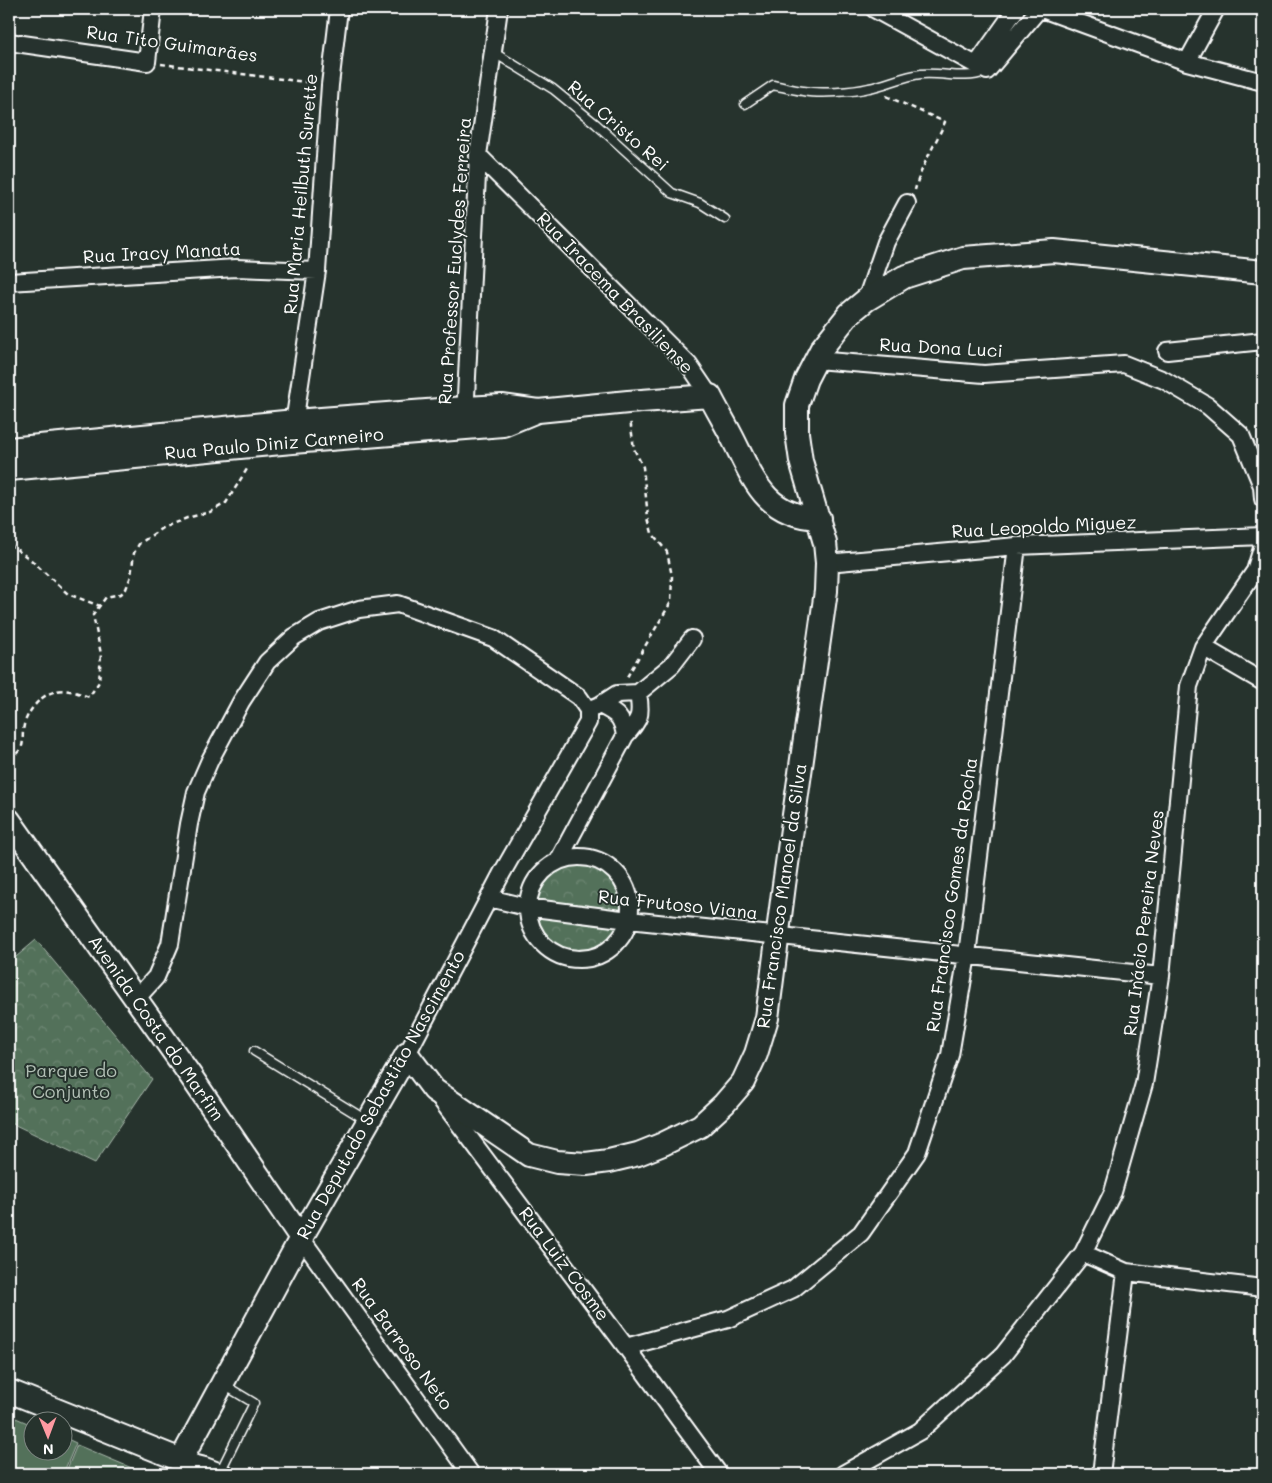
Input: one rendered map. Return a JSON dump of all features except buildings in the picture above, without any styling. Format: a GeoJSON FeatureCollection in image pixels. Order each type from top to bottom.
{"type":"FeatureCollection","features":[{"type":"Feature","properties":{"kind":"street"},"geometry":{"type":"LineString","coordinates":[[147,62],[153,9]]}},
{"type":"Feature","properties":{"kind":"street","name":"Rua Maria Heilbuth Surette"},"geometry":{"type":"LineString","coordinates":[[293,432],[317,271],[330,85],[339,9]]}},
{"type":"Feature","properties":{"kind":"street","name":"Rua Professor Euclydes Ferreira"},"geometry":{"type":"LineString","coordinates":[[465,418],[478,155],[499,9]]}},
{"type":"Feature","properties":{"kind":"street"},"geometry":{"type":"LineString","coordinates":[[874,9],[982,68]]}},
{"type":"Feature","properties":{"kind":"street"},"geometry":{"type":"LineString","coordinates":[[982,68],[1016,9]]}},
{"type":"Feature","properties":{"kind":"street"},"geometry":{"type":"LineString","coordinates":[[982,68],[1041,9],[1187,62],[1263,82]]}},
{"type":"Feature","properties":{"kind":"street"},"geometry":{"type":"LineString","coordinates":[[1187,62],[1216,9]]}},
{"type":"Feature","properties":{"kind":"street","name":"Rua Tito Guimarães"},"geometry":{"type":"LineString","coordinates":[[9,42],[147,62]]}},
{"type":"Feature","properties":{"kind":"street","name":"Rua Iracema Brasiliense"},"geometry":{"type":"LineString","coordinates":[[478,155],[689,365],[710,396],[759,490],[772,502],[790,512],[804,518],[819,518]]}},
{"type":"Feature","properties":{"kind":"street"},"geometry":{"type":"LineString","coordinates":[[866,300],[886,242],[907,203]]}},
{"type":"Feature","properties":{"kind":"street","name":"Rua Francisco Manoel da Silva"},"geometry":{"type":"LineString","coordinates":[[434,1090],[529,1154],[557,1162],[586,1164],[638,1154],[700,1126],[724,1104],[743,1082],[756,1054],[768,1018],[826,591],[827,563],[825,543],[801,461],[797,433],[797,405],[806,379],[822,348],[849,314],[866,300],[904,278],[963,258],[1054,251],[1263,272]]}},
{"type":"Feature","properties":{"kind":"street","name":"Rua Iracy Manata"},"geometry":{"type":"LineString","coordinates":[[9,282],[236,268],[317,271]]}},
{"type":"Feature","properties":{"kind":"street"},"geometry":{"type":"LineString","coordinates":[[1167,350],[1263,341]]}},
{"type":"Feature","properties":{"kind":"street","name":"Rua Dona Luci"},"geometry":{"type":"LineString","coordinates":[[816,360],[984,374],[1124,364],[1164,380],[1208,406],[1241,435],[1262,486],[1263,499]]}},
{"type":"Feature","properties":{"kind":"street","name":"Rua Paulo Diniz Carneiro"},"geometry":{"type":"LineString","coordinates":[[15,459],[293,432],[465,418],[502,406],[538,411],[710,396]]}},
{"type":"Feature","properties":{"kind":"street","name":"Rua Leopoldo Miguez"},"geometry":{"type":"LineString","coordinates":[[827,563],[1017,546],[1263,536]]}},
{"type":"Feature","properties":{"kind":"street","name":"Rua Inácio Pereira Neves"},"geometry":{"type":"LineString","coordinates":[[843,1474],[920,1431],[1003,1355],[1084,1253],[1113,1192],[1144,1084],[1162,976],[1189,686],[1203,647],[1255,570],[1263,545]]}},
{"type":"Feature","properties":{"kind":"street","name":"Rua Francisco Gomes da Rocha"},"geometry":{"type":"LineString","coordinates":[[626,1347],[728,1319],[793,1288],[861,1233],[917,1153],[950,1055],[967,955],[1017,546]]}},
{"type":"Feature","properties":{"kind":"street"},"geometry":{"type":"LineString","coordinates":[[136,999],[156,976],[170,944],[189,824],[196,792],[210,760],[241,702],[267,662],[294,638],[319,622],[359,609],[398,604],[493,638],[594,708],[617,714],[624,725],[625,736]]}},
{"type":"Feature","properties":{"kind":"street"},"geometry":{"type":"LineString","coordinates":[[594,708],[617,694],[638,693],[672,665],[692,638]]}},
{"type":"Feature","properties":{"kind":"street"},"geometry":{"type":"LineString","coordinates":[[1203,647],[1263,682]]}},
{"type":"Feature","properties":{"kind":"street"},"geometry":{"type":"LineString","coordinates":[[558,861],[625,736],[639,721],[641,709],[638,693]]}},
{"type":"Feature","properties":{"kind":"street","name":"Rua Deputado Sebastião Nascimento"},"geometry":{"type":"LineString","coordinates":[[181,1460],[301,1238],[407,1054],[489,898],[588,722],[594,708]]}},
{"type":"Feature","properties":{"kind":"street","name":"Avenida Costa do Marfim"},"geometry":{"type":"LineString","coordinates":[[10,822],[190,1075],[301,1238]]}},
{"type":"Feature","properties":{"kind":"street"},"geometry":{"type":"LineString","coordinates":[[581,856],[604,862],[622,878],[631,901],[629,920],[616,944],[596,956],[574,958],[552,951],[542,944],[530,926],[526,907],[527,896],[542,873],[558,861],[581,856]]}},
{"type":"Feature","properties":{"kind":"street","name":"Rua Frutoso Viana"},"geometry":{"type":"LineString","coordinates":[[489,898],[526,907],[629,920],[1162,976]]}},
{"type":"Feature","properties":{"kind":"street","name":"Rua Luiz Cosme"},"geometry":{"type":"LineString","coordinates":[[407,1054],[719,1474]]}},
{"type":"Feature","properties":{"kind":"street","name":"Rua Barroso Neto"},"geometry":{"type":"LineString","coordinates":[[301,1238],[471,1474]]}},
{"type":"Feature","properties":{"kind":"street"},"geometry":{"type":"LineString","coordinates":[[1084,1253],[1126,1272],[1263,1288]]}},
{"type":"Feature","properties":{"kind":"street"},"geometry":{"type":"LineString","coordinates":[[1100,1474],[1126,1272]]}},
{"type":"Feature","properties":{"kind":"street"},"geometry":{"type":"LineString","coordinates":[[9,1391],[213,1472]]}},
{"type":"Feature","properties":{"kind":"lane","name":"Rua Cristo Rei"},"geometry":{"type":"LineString","coordinates":[[493,52],[553,89],[596,124],[672,193],[700,203],[725,219]]}},
{"type":"Feature","properties":{"kind":"lane"},"geometry":{"type":"LineString","coordinates":[[954,74],[982,68]]}},
{"type":"Feature","properties":{"kind":"lane"},"geometry":{"type":"LineString","coordinates":[[745,104],[773,85],[805,92],[868,88],[913,75],[936,73],[965,77],[974,76],[982,68]]}},
{"type":"Feature","properties":{"kind":"lane"},"geometry":{"type":"LineString","coordinates":[[9,784],[10,822]]}},
{"type":"Feature","properties":{"kind":"lane"},"geometry":{"type":"LineString","coordinates":[[254,1052],[368,1121]]}},
{"type":"Feature","properties":{"kind":"lane"},"geometry":{"type":"LineString","coordinates":[[213,1472],[254,1403],[223,1384]]}},
{"type":"Feature","properties":{"kind":"path","name":"Rua Tito Guimarães"},"geometry":{"type":"LineString","coordinates":[[147,62],[330,85]]}},
{"type":"Feature","properties":{"kind":"path"},"geometry":{"type":"LineString","coordinates":[[868,88],[945,122],[920,172],[916,188],[907,203]]}},
{"type":"Feature","properties":{"kind":"path"},"geometry":{"type":"LineString","coordinates":[[617,694],[671,602],[672,576],[667,552],[652,533],[648,518],[643,467],[634,449],[628,402]]}},
{"type":"Feature","properties":{"kind":"path"},"geometry":{"type":"LineString","coordinates":[[9,759],[23,745],[24,727],[31,710],[44,696],[60,690],[71,691],[89,698],[99,682],[101,654],[93,615],[106,597],[121,594],[126,590],[131,576],[134,553],[139,544],[162,528],[187,518],[210,512],[226,503],[247,469]]}},
{"type":"Feature","properties":{"kind":"path"},"geometry":{"type":"LineString","coordinates":[[9,544],[31,560],[68,594],[100,606]]}},
{"type":"Feature","properties":{"kind":"green space"},"geometry":{"type":"Polygon","coordinates":[[[579,857],[599,861],[615,872],[626,888],[630,908],[626,928],[615,944],[599,955],[579,959],[559,955],[543,944],[532,928],[528,908],[532,888],[543,872],[559,861],[579,857]]]}},
{"type":"Feature","properties":{"kind":"green space","name":"Parque do Conjunto"},"geometry":{"type":"Polygon","coordinates":[[[36,940],[152,1079],[95,1163],[9,1122],[10,962],[36,940]]]}},
{"type":"Feature","properties":{"kind":"green space"},"geometry":{"type":"Polygon","coordinates":[[[9,1415],[22,1421],[22,1460],[69,1460],[63,1474],[9,1474],[9,1415]]]}},
{"type":"Feature","properties":{"kind":"green space"},"geometry":{"type":"Polygon","coordinates":[[[72,1441],[76,1443],[72,1453],[72,1441]]]}},
{"type":"Feature","properties":{"kind":"green space"},"geometry":{"type":"Polygon","coordinates":[[[77,1445],[146,1474],[65,1474],[77,1445]]]}}]}
